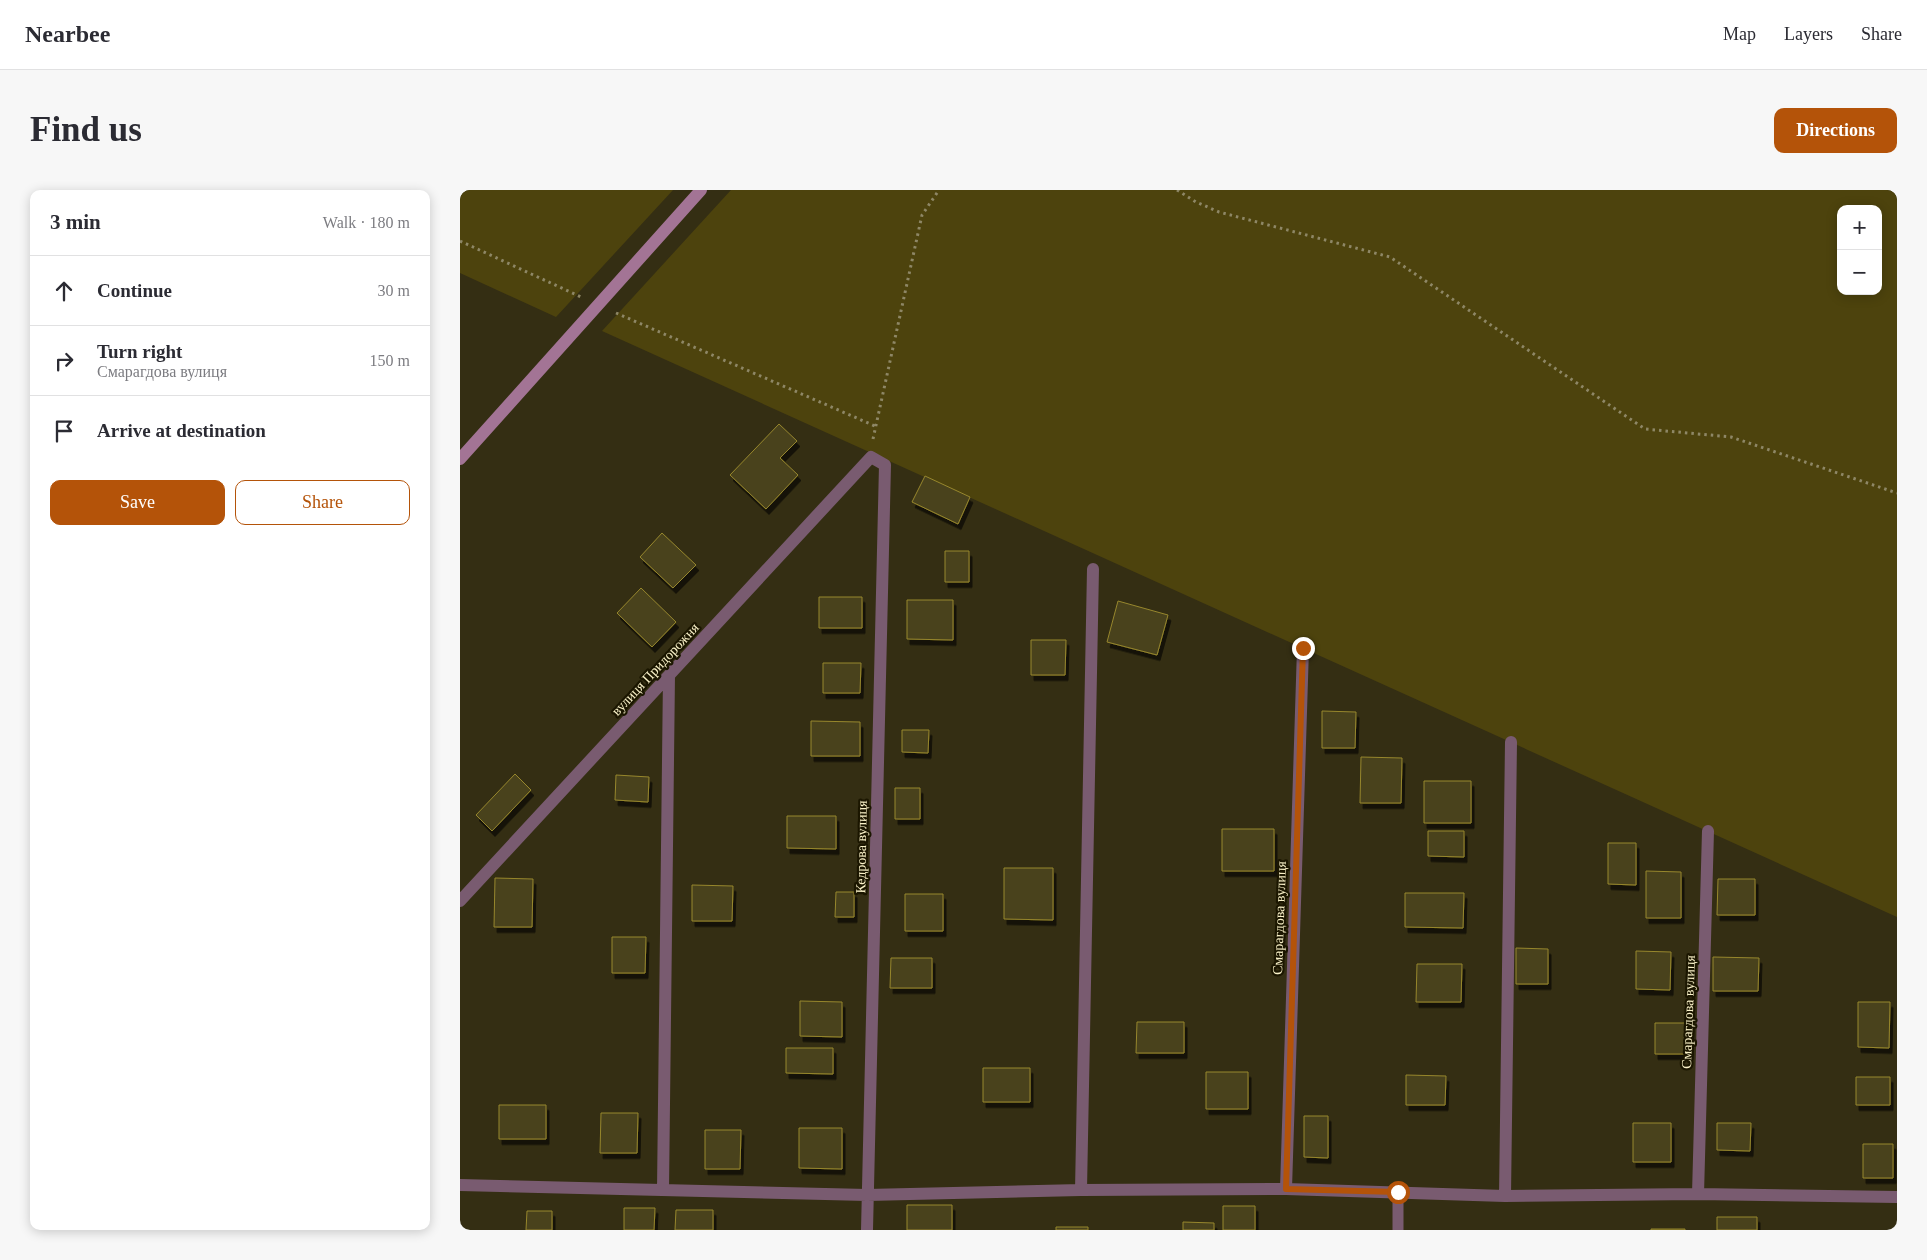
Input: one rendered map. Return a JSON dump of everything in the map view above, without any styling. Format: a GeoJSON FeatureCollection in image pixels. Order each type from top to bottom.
{"type":"FeatureCollection","features":[{"type":"Feature","properties":{"kind":"main road"},"geometry":{"type":"LineString","coordinates":[[460,459],[701,190]]}},
{"type":"Feature","properties":{"kind":"street","name":"Кедрова вулиця"},"geometry":{"type":"LineString","coordinates":[[867,1230],[885,465],[871,457]]}},
{"type":"Feature","properties":{"kind":"street","name":"вулиця Придорожня"},"geometry":{"type":"LineString","coordinates":[[460,901],[871,457]]}},
{"type":"Feature","properties":{"kind":"street"},"geometry":{"type":"LineString","coordinates":[[1081,1190],[1093,569]]}},
{"type":"Feature","properties":{"kind":"street","name":"Смарагдова вулиця"},"geometry":{"type":"LineString","coordinates":[[1286,1189],[1303,648]]}},
{"type":"Feature","properties":{"kind":"street"},"geometry":{"type":"LineString","coordinates":[[663,1190],[669,676]]}},
{"type":"Feature","properties":{"kind":"street"},"geometry":{"type":"LineString","coordinates":[[1505,1196],[1511,742]]}},
{"type":"Feature","properties":{"kind":"street","name":"Смарагдова вулиця"},"geometry":{"type":"LineString","coordinates":[[1698,1194],[1708,831]]}},
{"type":"Feature","properties":{"kind":"street"},"geometry":{"type":"LineString","coordinates":[[460,1185],[867,1195],[1081,1190],[1286,1189],[1505,1196],[1698,1194],[1897,1197]]}},
{"type":"Feature","properties":{"kind":"lane"},"geometry":{"type":"LineString","coordinates":[[1398,1192],[1398,1230]]}},
{"type":"Feature","properties":{"kind":"path"},"geometry":{"type":"LineString","coordinates":[[871,457],[874,426],[922,215],[939,190]]}},
{"type":"Feature","properties":{"kind":"path"},"geometry":{"type":"LineString","coordinates":[[1177,190],[1196,202],[1219,212],[1390,257],[1645,430],[1731,437],[1897,493]]}},
{"type":"Feature","properties":{"kind":"path"},"geometry":{"type":"LineString","coordinates":[[460,241],[597,304],[874,426]]}},
{"type":"Feature","properties":{"kind":"shaded area"},"geometry":{"type":"Polygon","coordinates":[[[460,190],[673,190],[556,317],[460,273],[460,190]]]}},
{"type":"Feature","properties":{"kind":"shaded area"},"geometry":{"type":"Polygon","coordinates":[[[731,190],[1897,190],[1897,917],[602,331],[731,190]]]}},
{"type":"Feature","properties":{"kind":"building"},"geometry":{"type":"Polygon","coordinates":[[[779,424],[797,441],[780,458],[798,475],[766,509],[730,475],[779,424]]]}},
{"type":"Feature","properties":{"kind":"building"},"geometry":{"type":"Polygon","coordinates":[[[925,476],[970,497],[958,524],[912,502],[925,476]]]}},
{"type":"Feature","properties":{"kind":"building"},"geometry":{"type":"Polygon","coordinates":[[[662,533],[696,565],[673,588],[640,557],[662,533]]]}},
{"type":"Feature","properties":{"kind":"building"},"geometry":{"type":"Polygon","coordinates":[[[945,551],[969,551],[969,582],[945,582],[945,551]]]}},
{"type":"Feature","properties":{"kind":"building"},"geometry":{"type":"Polygon","coordinates":[[[641,588],[676,622],[652,647],[617,613],[641,588]]]}},
{"type":"Feature","properties":{"kind":"building"},"geometry":{"type":"Polygon","coordinates":[[[819,597],[862,597],[862,628],[819,628],[819,597]]]}},
{"type":"Feature","properties":{"kind":"building"},"geometry":{"type":"Polygon","coordinates":[[[907,600],[953,600],[953,640],[907,639],[907,600]]]}},
{"type":"Feature","properties":{"kind":"building"},"geometry":{"type":"Polygon","coordinates":[[[1118,601],[1168,615],[1157,655],[1107,642],[1118,601]]]}},
{"type":"Feature","properties":{"kind":"building"},"geometry":{"type":"Polygon","coordinates":[[[1031,640],[1066,640],[1065,675],[1031,675],[1031,640]]]}},
{"type":"Feature","properties":{"kind":"building"},"geometry":{"type":"Polygon","coordinates":[[[823,663],[861,663],[860,693],[823,693],[823,663]]]}},
{"type":"Feature","properties":{"kind":"building"},"geometry":{"type":"Polygon","coordinates":[[[1322,711],[1356,712],[1355,748],[1322,748],[1322,711]]]}},
{"type":"Feature","properties":{"kind":"building"},"geometry":{"type":"Polygon","coordinates":[[[811,721],[860,722],[860,756],[811,756],[811,721]]]}},
{"type":"Feature","properties":{"kind":"building"},"geometry":{"type":"Polygon","coordinates":[[[902,730],[929,730],[928,753],[902,752],[902,730]]]}},
{"type":"Feature","properties":{"kind":"building"},"geometry":{"type":"Polygon","coordinates":[[[1361,757],[1402,758],[1401,803],[1360,803],[1361,757]]]}},
{"type":"Feature","properties":{"kind":"building"},"geometry":{"type":"Polygon","coordinates":[[[515,774],[531,790],[492,831],[476,815],[515,774]]]}},
{"type":"Feature","properties":{"kind":"building"},"geometry":{"type":"Polygon","coordinates":[[[616,775],[649,777],[648,802],[615,800],[616,775]]]}},
{"type":"Feature","properties":{"kind":"building"},"geometry":{"type":"Polygon","coordinates":[[[1424,781],[1471,781],[1471,823],[1424,823],[1424,781]]]}},
{"type":"Feature","properties":{"kind":"building"},"geometry":{"type":"Polygon","coordinates":[[[895,788],[920,788],[920,819],[895,819],[895,788]]]}},
{"type":"Feature","properties":{"kind":"building"},"geometry":{"type":"Polygon","coordinates":[[[787,816],[836,816],[836,849],[787,848],[787,816]]]}},
{"type":"Feature","properties":{"kind":"building"},"geometry":{"type":"Polygon","coordinates":[[[1222,829],[1274,829],[1274,871],[1222,871],[1222,829]]]}},
{"type":"Feature","properties":{"kind":"building"},"geometry":{"type":"Polygon","coordinates":[[[1428,831],[1464,831],[1464,857],[1428,856],[1428,831]]]}},
{"type":"Feature","properties":{"kind":"building"},"geometry":{"type":"Polygon","coordinates":[[[1608,843],[1636,843],[1636,885],[1608,884],[1608,843]]]}},
{"type":"Feature","properties":{"kind":"building"},"geometry":{"type":"Polygon","coordinates":[[[1004,868],[1053,868],[1053,920],[1004,919],[1004,868]]]}},
{"type":"Feature","properties":{"kind":"building"},"geometry":{"type":"Polygon","coordinates":[[[1646,871],[1681,872],[1681,918],[1646,918],[1646,871]]]}},
{"type":"Feature","properties":{"kind":"building"},"geometry":{"type":"Polygon","coordinates":[[[495,878],[533,879],[532,927],[494,927],[495,878]]]}},
{"type":"Feature","properties":{"kind":"building"},"geometry":{"type":"Polygon","coordinates":[[[1718,879],[1755,879],[1755,915],[1717,915],[1718,879]]]}},
{"type":"Feature","properties":{"kind":"building"},"geometry":{"type":"Polygon","coordinates":[[[692,885],[733,886],[732,921],[692,921],[692,885]]]}},
{"type":"Feature","properties":{"kind":"building"},"geometry":{"type":"Polygon","coordinates":[[[836,892],[854,892],[854,917],[835,917],[836,892]]]}},
{"type":"Feature","properties":{"kind":"building"},"geometry":{"type":"Polygon","coordinates":[[[1405,893],[1464,893],[1463,928],[1405,927],[1405,893]]]}},
{"type":"Feature","properties":{"kind":"building"},"geometry":{"type":"Polygon","coordinates":[[[905,894],[943,894],[943,931],[905,931],[905,894]]]}},
{"type":"Feature","properties":{"kind":"building"},"geometry":{"type":"Polygon","coordinates":[[[612,937],[646,937],[645,973],[612,973],[612,937]]]}},
{"type":"Feature","properties":{"kind":"building"},"geometry":{"type":"Polygon","coordinates":[[[1516,948],[1548,949],[1548,984],[1516,984],[1516,948]]]}},
{"type":"Feature","properties":{"kind":"building"},"geometry":{"type":"Polygon","coordinates":[[[1636,951],[1671,952],[1670,990],[1636,989],[1636,951]]]}},
{"type":"Feature","properties":{"kind":"building"},"geometry":{"type":"Polygon","coordinates":[[[1713,957],[1759,958],[1758,991],[1713,991],[1713,957]]]}},
{"type":"Feature","properties":{"kind":"building"},"geometry":{"type":"Polygon","coordinates":[[[891,958],[932,958],[932,988],[890,988],[891,958]]]}},
{"type":"Feature","properties":{"kind":"building"},"geometry":{"type":"Polygon","coordinates":[[[1417,964],[1462,964],[1461,1002],[1416,1002],[1417,964]]]}},
{"type":"Feature","properties":{"kind":"building"},"geometry":{"type":"Polygon","coordinates":[[[800,1001],[842,1002],[842,1037],[800,1036],[800,1001]]]}},
{"type":"Feature","properties":{"kind":"building"},"geometry":{"type":"Polygon","coordinates":[[[1858,1002],[1890,1002],[1889,1048],[1858,1047],[1858,1002]]]}},
{"type":"Feature","properties":{"kind":"building"},"geometry":{"type":"Polygon","coordinates":[[[1137,1022],[1184,1022],[1184,1053],[1136,1053],[1137,1022]]]}},
{"type":"Feature","properties":{"kind":"building"},"geometry":{"type":"Polygon","coordinates":[[[1655,1023],[1691,1023],[1690,1054],[1655,1054],[1655,1023]]]}},
{"type":"Feature","properties":{"kind":"building"},"geometry":{"type":"Polygon","coordinates":[[[786,1048],[833,1048],[833,1074],[786,1073],[786,1048]]]}},
{"type":"Feature","properties":{"kind":"building"},"geometry":{"type":"Polygon","coordinates":[[[983,1068],[1030,1068],[1030,1102],[983,1102],[983,1068]]]}},
{"type":"Feature","properties":{"kind":"building"},"geometry":{"type":"Polygon","coordinates":[[[1206,1072],[1248,1072],[1248,1109],[1206,1109],[1206,1072]]]}},
{"type":"Feature","properties":{"kind":"building"},"geometry":{"type":"Polygon","coordinates":[[[1406,1075],[1446,1076],[1445,1105],[1406,1105],[1406,1075]]]}},
{"type":"Feature","properties":{"kind":"building"},"geometry":{"type":"Polygon","coordinates":[[[1856,1077],[1890,1077],[1890,1105],[1856,1105],[1856,1077]]]}},
{"type":"Feature","properties":{"kind":"building"},"geometry":{"type":"Polygon","coordinates":[[[499,1105],[546,1105],[546,1139],[499,1139],[499,1105]]]}},
{"type":"Feature","properties":{"kind":"building"},"geometry":{"type":"Polygon","coordinates":[[[601,1113],[638,1113],[637,1153],[600,1153],[601,1113]]]}},
{"type":"Feature","properties":{"kind":"building"},"geometry":{"type":"Polygon","coordinates":[[[1304,1116],[1328,1116],[1328,1158],[1304,1157],[1304,1116]]]}},
{"type":"Feature","properties":{"kind":"building"},"geometry":{"type":"Polygon","coordinates":[[[1633,1123],[1671,1123],[1671,1162],[1633,1162],[1633,1123]]]}},
{"type":"Feature","properties":{"kind":"building"},"geometry":{"type":"Polygon","coordinates":[[[1717,1123],[1751,1123],[1750,1151],[1717,1150],[1717,1123]]]}},
{"type":"Feature","properties":{"kind":"building"},"geometry":{"type":"Polygon","coordinates":[[[799,1128],[842,1128],[842,1169],[799,1168],[799,1128]]]}},
{"type":"Feature","properties":{"kind":"building"},"geometry":{"type":"Polygon","coordinates":[[[705,1130],[741,1130],[740,1169],[705,1169],[705,1130]]]}},
{"type":"Feature","properties":{"kind":"building"},"geometry":{"type":"Polygon","coordinates":[[[1863,1144],[1893,1144],[1893,1178],[1863,1178],[1863,1144]]]}},
{"type":"Feature","properties":{"kind":"building"},"geometry":{"type":"Polygon","coordinates":[[[907,1205],[952,1205],[952,1230],[907,1230],[907,1205]]]}},
{"type":"Feature","properties":{"kind":"building"},"geometry":{"type":"Polygon","coordinates":[[[1223,1206],[1255,1206],[1255,1230],[1223,1230],[1223,1206]]]}},
{"type":"Feature","properties":{"kind":"building"},"geometry":{"type":"Polygon","coordinates":[[[624,1208],[655,1208],[654,1230],[624,1230],[624,1208]]]}},
{"type":"Feature","properties":{"kind":"building"},"geometry":{"type":"Polygon","coordinates":[[[676,1210],[713,1210],[713,1230],[675,1230],[676,1210]]]}},
{"type":"Feature","properties":{"kind":"building"},"geometry":{"type":"Polygon","coordinates":[[[527,1211],[552,1211],[552,1230],[526,1230],[527,1211]]]}},
{"type":"Feature","properties":{"kind":"building"},"geometry":{"type":"Polygon","coordinates":[[[1717,1217],[1757,1217],[1757,1230],[1717,1230],[1717,1217]]]}},
{"type":"Feature","properties":{"kind":"building"},"geometry":{"type":"Polygon","coordinates":[[[1183,1222],[1214,1223],[1214,1230],[1183,1230],[1183,1222]]]}},
{"type":"Feature","properties":{"kind":"building"},"geometry":{"type":"Polygon","coordinates":[[[1056,1227],[1088,1227],[1088,1230],[1056,1230],[1056,1227]]]}},
{"type":"Feature","properties":{"kind":"building"},"geometry":{"type":"Polygon","coordinates":[[[1685,1229],[1685,1230],[1651,1230],[1685,1229]]]}},
{"type":"Feature","properties":{"kind":"route"},"geometry":{"type":"LineString","coordinates":[[1303,648],[1286,1189],[1398,1192]]}}]}
